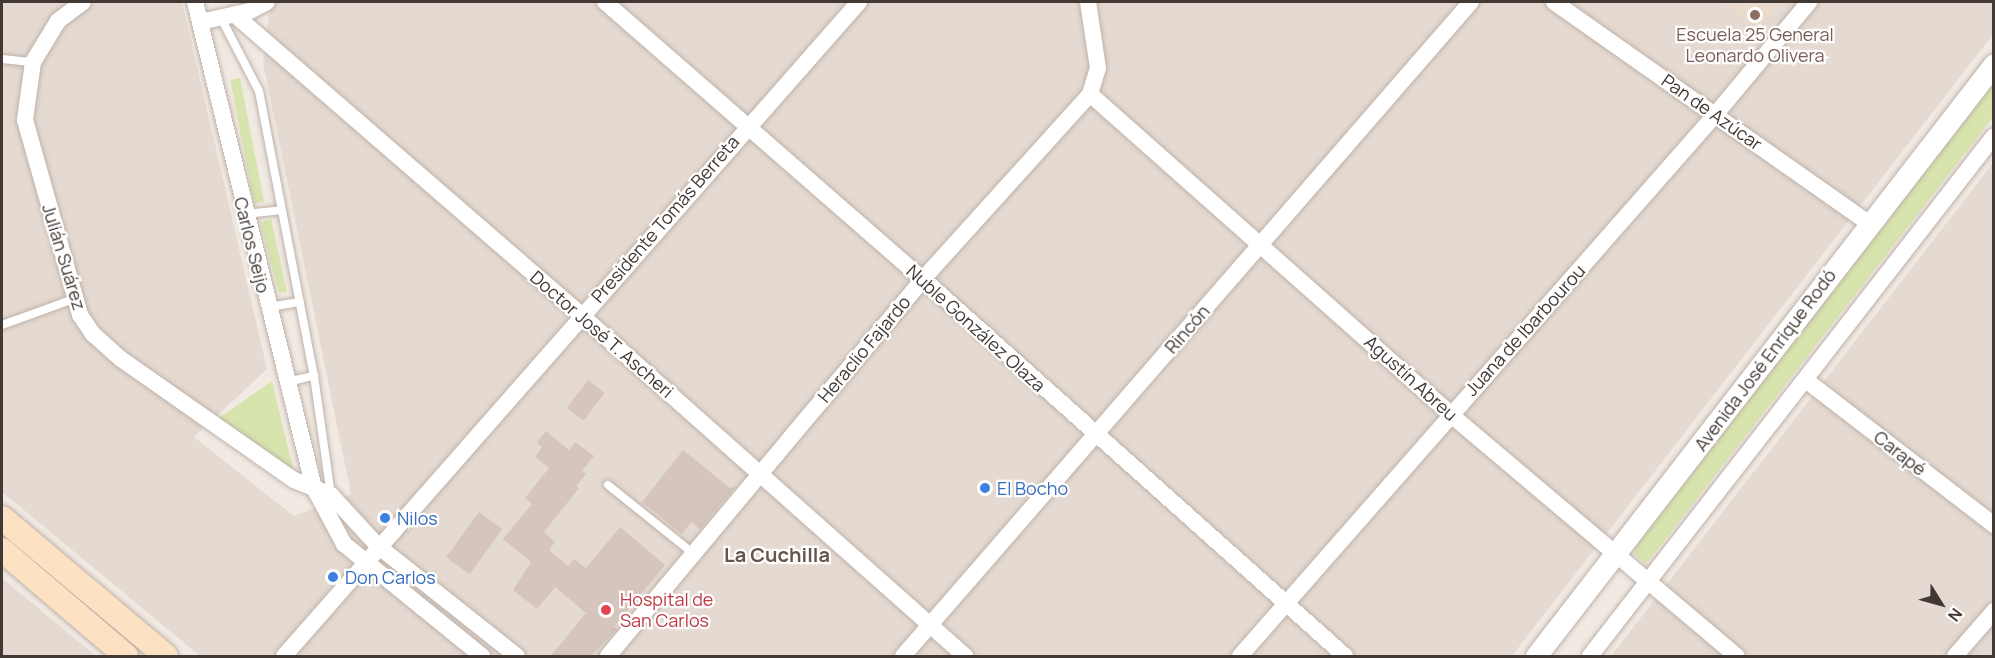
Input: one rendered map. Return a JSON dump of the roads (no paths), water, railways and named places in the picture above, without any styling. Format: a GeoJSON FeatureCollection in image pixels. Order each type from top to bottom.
{"type":"FeatureCollection","features":[{"type":"Feature","properties":{"kind":"main road"},"geometry":{"type":"LineString","coordinates":[[2,518],[166,657]]}},
{"type":"Feature","properties":{"kind":"main road"},"geometry":{"type":"LineString","coordinates":[[2,550],[126,657]]}},
{"type":"Feature","properties":{"kind":"street","name":"Julián Suárez"},"geometry":{"type":"LineString","coordinates":[[83,2],[58,21],[33,62],[25,120],[74,299],[93,334],[121,360],[294,480],[331,495]]}},
{"type":"Feature","properties":{"kind":"street","name":"Carlos Seijo"},"geometry":{"type":"LineString","coordinates":[[195,2],[244,214],[314,488],[344,544],[482,657]]}},
{"type":"Feature","properties":{"kind":"street","name":"Nuble González Olaza"},"geometry":{"type":"LineString","coordinates":[[605,2],[923,279],[1345,657]]}},
{"type":"Feature","properties":{"kind":"street","name":"Presidente Tomás Berreta"},"geometry":{"type":"LineString","coordinates":[[284,657],[364,561],[859,2]]}},
{"type":"Feature","properties":{"kind":"street","name":"Heraclio Fajardo"},"geometry":{"type":"LineString","coordinates":[[608,657],[923,279],[1090,94],[1098,68],[1088,2]]}},
{"type":"Feature","properties":{"kind":"street","name":"Rincón"},"geometry":{"type":"LineString","coordinates":[[903,657],[1471,2]]}},
{"type":"Feature","properties":{"kind":"street","name":"Pan de Azúcar"},"geometry":{"type":"LineString","coordinates":[[1554,2],[1869,223]]}},
{"type":"Feature","properties":{"kind":"street","name":"Juana de Ibarbourou"},"geometry":{"type":"LineString","coordinates":[[1240,657],[1450,414],[1715,115],[1809,2]]}},
{"type":"Feature","properties":{"kind":"street"},"geometry":{"type":"LineString","coordinates":[[200,22],[228,16],[263,3]]}},
{"type":"Feature","properties":{"kind":"street","name":"Doctor José T. Ascheri"},"geometry":{"type":"LineString","coordinates":[[228,16],[581,315],[966,657]]}},
{"type":"Feature","properties":{"kind":"street","name":"Avenida José Enrique Rodó"},"geometry":{"type":"LineString","coordinates":[[1536,657],[1994,64]]}},
{"type":"Feature","properties":{"kind":"street","name":"Agustín Abreu"},"geometry":{"type":"LineString","coordinates":[[1090,94],[1450,414],[1736,657]]}},
{"type":"Feature","properties":{"kind":"street"},"geometry":{"type":"LineString","coordinates":[[1590,657],[1647,581],[1807,381],[1994,136]]}},
{"type":"Feature","properties":{"kind":"street","name":"Carapé"},"geometry":{"type":"LineString","coordinates":[[1807,381],[1994,525]]}},
{"type":"Feature","properties":{"kind":"street"},"geometry":{"type":"LineString","coordinates":[[331,495],[378,546],[517,657]]}},
{"type":"Feature","properties":{"kind":"street"},"geometry":{"type":"LineString","coordinates":[[1955,657],[1994,611]]}},
{"type":"Feature","properties":{"kind":"lane"},"geometry":{"type":"LineString","coordinates":[[228,16],[259,91],[314,376],[331,495]]}},
{"type":"Feature","properties":{"kind":"lane"},"geometry":{"type":"LineString","coordinates":[[2,59],[33,62]]}},
{"type":"Feature","properties":{"kind":"lane"},"geometry":{"type":"LineString","coordinates":[[244,214],[282,210]]}},
{"type":"Feature","properties":{"kind":"lane"},"geometry":{"type":"LineString","coordinates":[[2,325],[74,299]]}},
{"type":"Feature","properties":{"kind":"lane"},"geometry":{"type":"LineString","coordinates":[[268,307],[300,302]]}},
{"type":"Feature","properties":{"kind":"lane"},"geometry":{"type":"LineString","coordinates":[[287,382],[314,376]]}},
{"type":"Feature","properties":{"kind":"lane"},"geometry":{"type":"LineString","coordinates":[[608,485],[694,554]]}},
{"type":"Feature","properties":{"kind":"place","name":"Escuela 25 General Leonardo Olivera"},"geometry":{"type":"Point","coordinates":[1755,15]}},
{"type":"Feature","properties":{"kind":"place","name":"El Bocho"},"geometry":{"type":"Point","coordinates":[985,488]}},
{"type":"Feature","properties":{"kind":"place","name":"Nilos"},"geometry":{"type":"Point","coordinates":[385,518]}},
{"type":"Feature","properties":{"kind":"place","name":"Don Carlos"},"geometry":{"type":"Point","coordinates":[333,577]}},
{"type":"Feature","properties":{"kind":"place","name":"Hospital de San Carlos"},"geometry":{"type":"Point","coordinates":[606,610]}},
{"type":"Feature","properties":{"kind":"district","name":"La Cuchilla"},"geometry":{"type":"Point","coordinates":[777,554]}}]}
